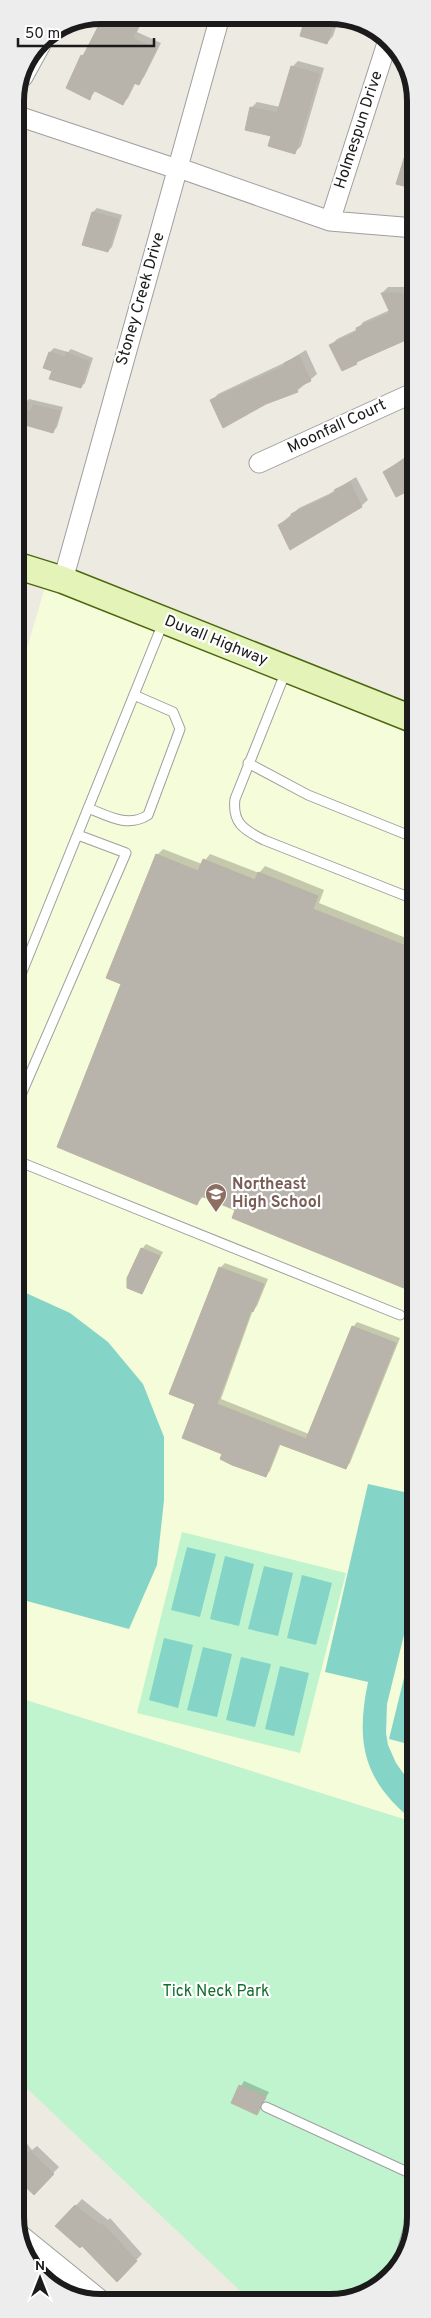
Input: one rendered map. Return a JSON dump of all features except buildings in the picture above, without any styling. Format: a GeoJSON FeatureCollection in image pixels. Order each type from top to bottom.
{"type":"FeatureCollection","features":[{"type":"Feature","properties":{"kind":"street","name":"Stoney Creek Drive"},"geometry":{"type":"LineString","coordinates":[[63,580],[218,24]]}},
{"type":"Feature","properties":{"kind":"street","name":"Holmespun Drive"},"geometry":{"type":"LineString","coordinates":[[330,220],[386,47]]}},
{"type":"Feature","properties":{"kind":"street"},"geometry":{"type":"LineString","coordinates":[[24,118],[330,220],[407,227]]}},
{"type":"Feature","properties":{"kind":"street","name":"Moonfall Court"},"geometry":{"type":"LineString","coordinates":[[259,463],[407,396]]}},
{"type":"Feature","properties":{"kind":"street","name":"Duvall Highway"},"geometry":{"type":"LineString","coordinates":[[24,568],[63,580],[407,716]]}},
{"type":"Feature","properties":{"kind":"street"},"geometry":{"type":"LineString","coordinates":[[27,2241],[93,2294]]}},
{"type":"Feature","properties":{"kind":"lane"},"geometry":{"type":"LineString","coordinates":[[24,968],[164,620]]}},
{"type":"Feature","properties":{"kind":"lane"},"geometry":{"type":"LineString","coordinates":[[286,669],[237,791],[233,812],[239,823],[250,833],[407,896]]}},
{"type":"Feature","properties":{"kind":"lane"},"geometry":{"type":"LineString","coordinates":[[88,808],[120,820],[140,820],[148,815],[180,730],[178,720],[173,712],[134,695]]}},
{"type":"Feature","properties":{"kind":"lane"},"geometry":{"type":"LineString","coordinates":[[248,763],[308,795],[407,834]]}},
{"type":"Feature","properties":{"kind":"lane"},"geometry":{"type":"LineString","coordinates":[[24,1088],[126,852],[78,835]]}},
{"type":"Feature","properties":{"kind":"lane"},"geometry":{"type":"LineString","coordinates":[[24,1164],[400,1315]]}},
{"type":"Feature","properties":{"kind":"lane"},"geometry":{"type":"LineString","coordinates":[[266,2107],[407,2172]]}},
{"type":"Feature","properties":{"kind":"shaded area","name":"Northeast High School"},"geometry":{"type":"Polygon","coordinates":[[[47,580],[407,726],[407,1820],[24,1700],[24,658],[47,580]]]}},
{"type":"Feature","properties":{"kind":"shaded area"},"geometry":{"type":"Polygon","coordinates":[[[24,1292],[70,1313],[108,1342],[143,1384],[164,1437],[164,1500],[157,1565],[129,1629],[24,1600],[24,1292]]]}},
{"type":"Feature","properties":{"kind":"shaded area"},"geometry":{"type":"Polygon","coordinates":[[[368,1484],[407,1493],[407,1623],[387,1704],[386,1733],[388,1745],[396,1763],[407,1778],[407,1816],[385,1793],[368,1761],[363,1725],[368,1682],[325,1672],[368,1484]]]}},
{"type":"Feature","properties":{"kind":"shaded area"},"geometry":{"type":"Polygon","coordinates":[[[187,1547],[216,1554],[200,1617],[171,1610],[187,1547]]]}},
{"type":"Feature","properties":{"kind":"shaded area"},"geometry":{"type":"Polygon","coordinates":[[[225,1556],[254,1564],[239,1626],[210,1619],[225,1556]]]}},
{"type":"Feature","properties":{"kind":"shaded area"},"geometry":{"type":"Polygon","coordinates":[[[264,1566],[293,1573],[278,1636],[248,1629],[264,1566]]]}},
{"type":"Feature","properties":{"kind":"shaded area"},"geometry":{"type":"Polygon","coordinates":[[[302,1575],[332,1583],[316,1645],[287,1638],[302,1575]]]}},
{"type":"Feature","properties":{"kind":"shaded area"},"geometry":{"type":"Polygon","coordinates":[[[164,1638],[193,1645],[178,1708],[149,1700],[164,1638]]]}},
{"type":"Feature","properties":{"kind":"shaded area"},"geometry":{"type":"Polygon","coordinates":[[[203,1647],[232,1654],[217,1717],[187,1710],[203,1647]]]}},
{"type":"Feature","properties":{"kind":"shaded area"},"geometry":{"type":"Polygon","coordinates":[[[241,1657],[271,1664],[255,1727],[226,1720],[241,1657]]]}},
{"type":"Feature","properties":{"kind":"shaded area"},"geometry":{"type":"Polygon","coordinates":[[[280,1666],[309,1673],[294,1736],[265,1729],[280,1666]]]}},
{"type":"Feature","properties":{"kind":"shaded area"},"geometry":{"type":"Polygon","coordinates":[[[407,1666],[407,1744],[389,1739],[407,1666]]]}},
{"type":"Feature","properties":{"kind":"green space"},"geometry":{"type":"Polygon","coordinates":[[[182,1532],[346,1573],[300,1753],[137,1713],[182,1532]]]}},
{"type":"Feature","properties":{"kind":"green space","name":"Tick Neck Park"},"geometry":{"type":"Polygon","coordinates":[[[24,1700],[407,1820],[407,2228],[403,2242],[397,2256],[381,2275],[369,2284],[355,2290],[341,2294],[244,2294],[24,2086],[24,1700]]]}},
{"type":"Feature","properties":{"kind":"place","name":"Northeast High School"},"geometry":{"type":"Point","coordinates":[216,1213]}}]}
